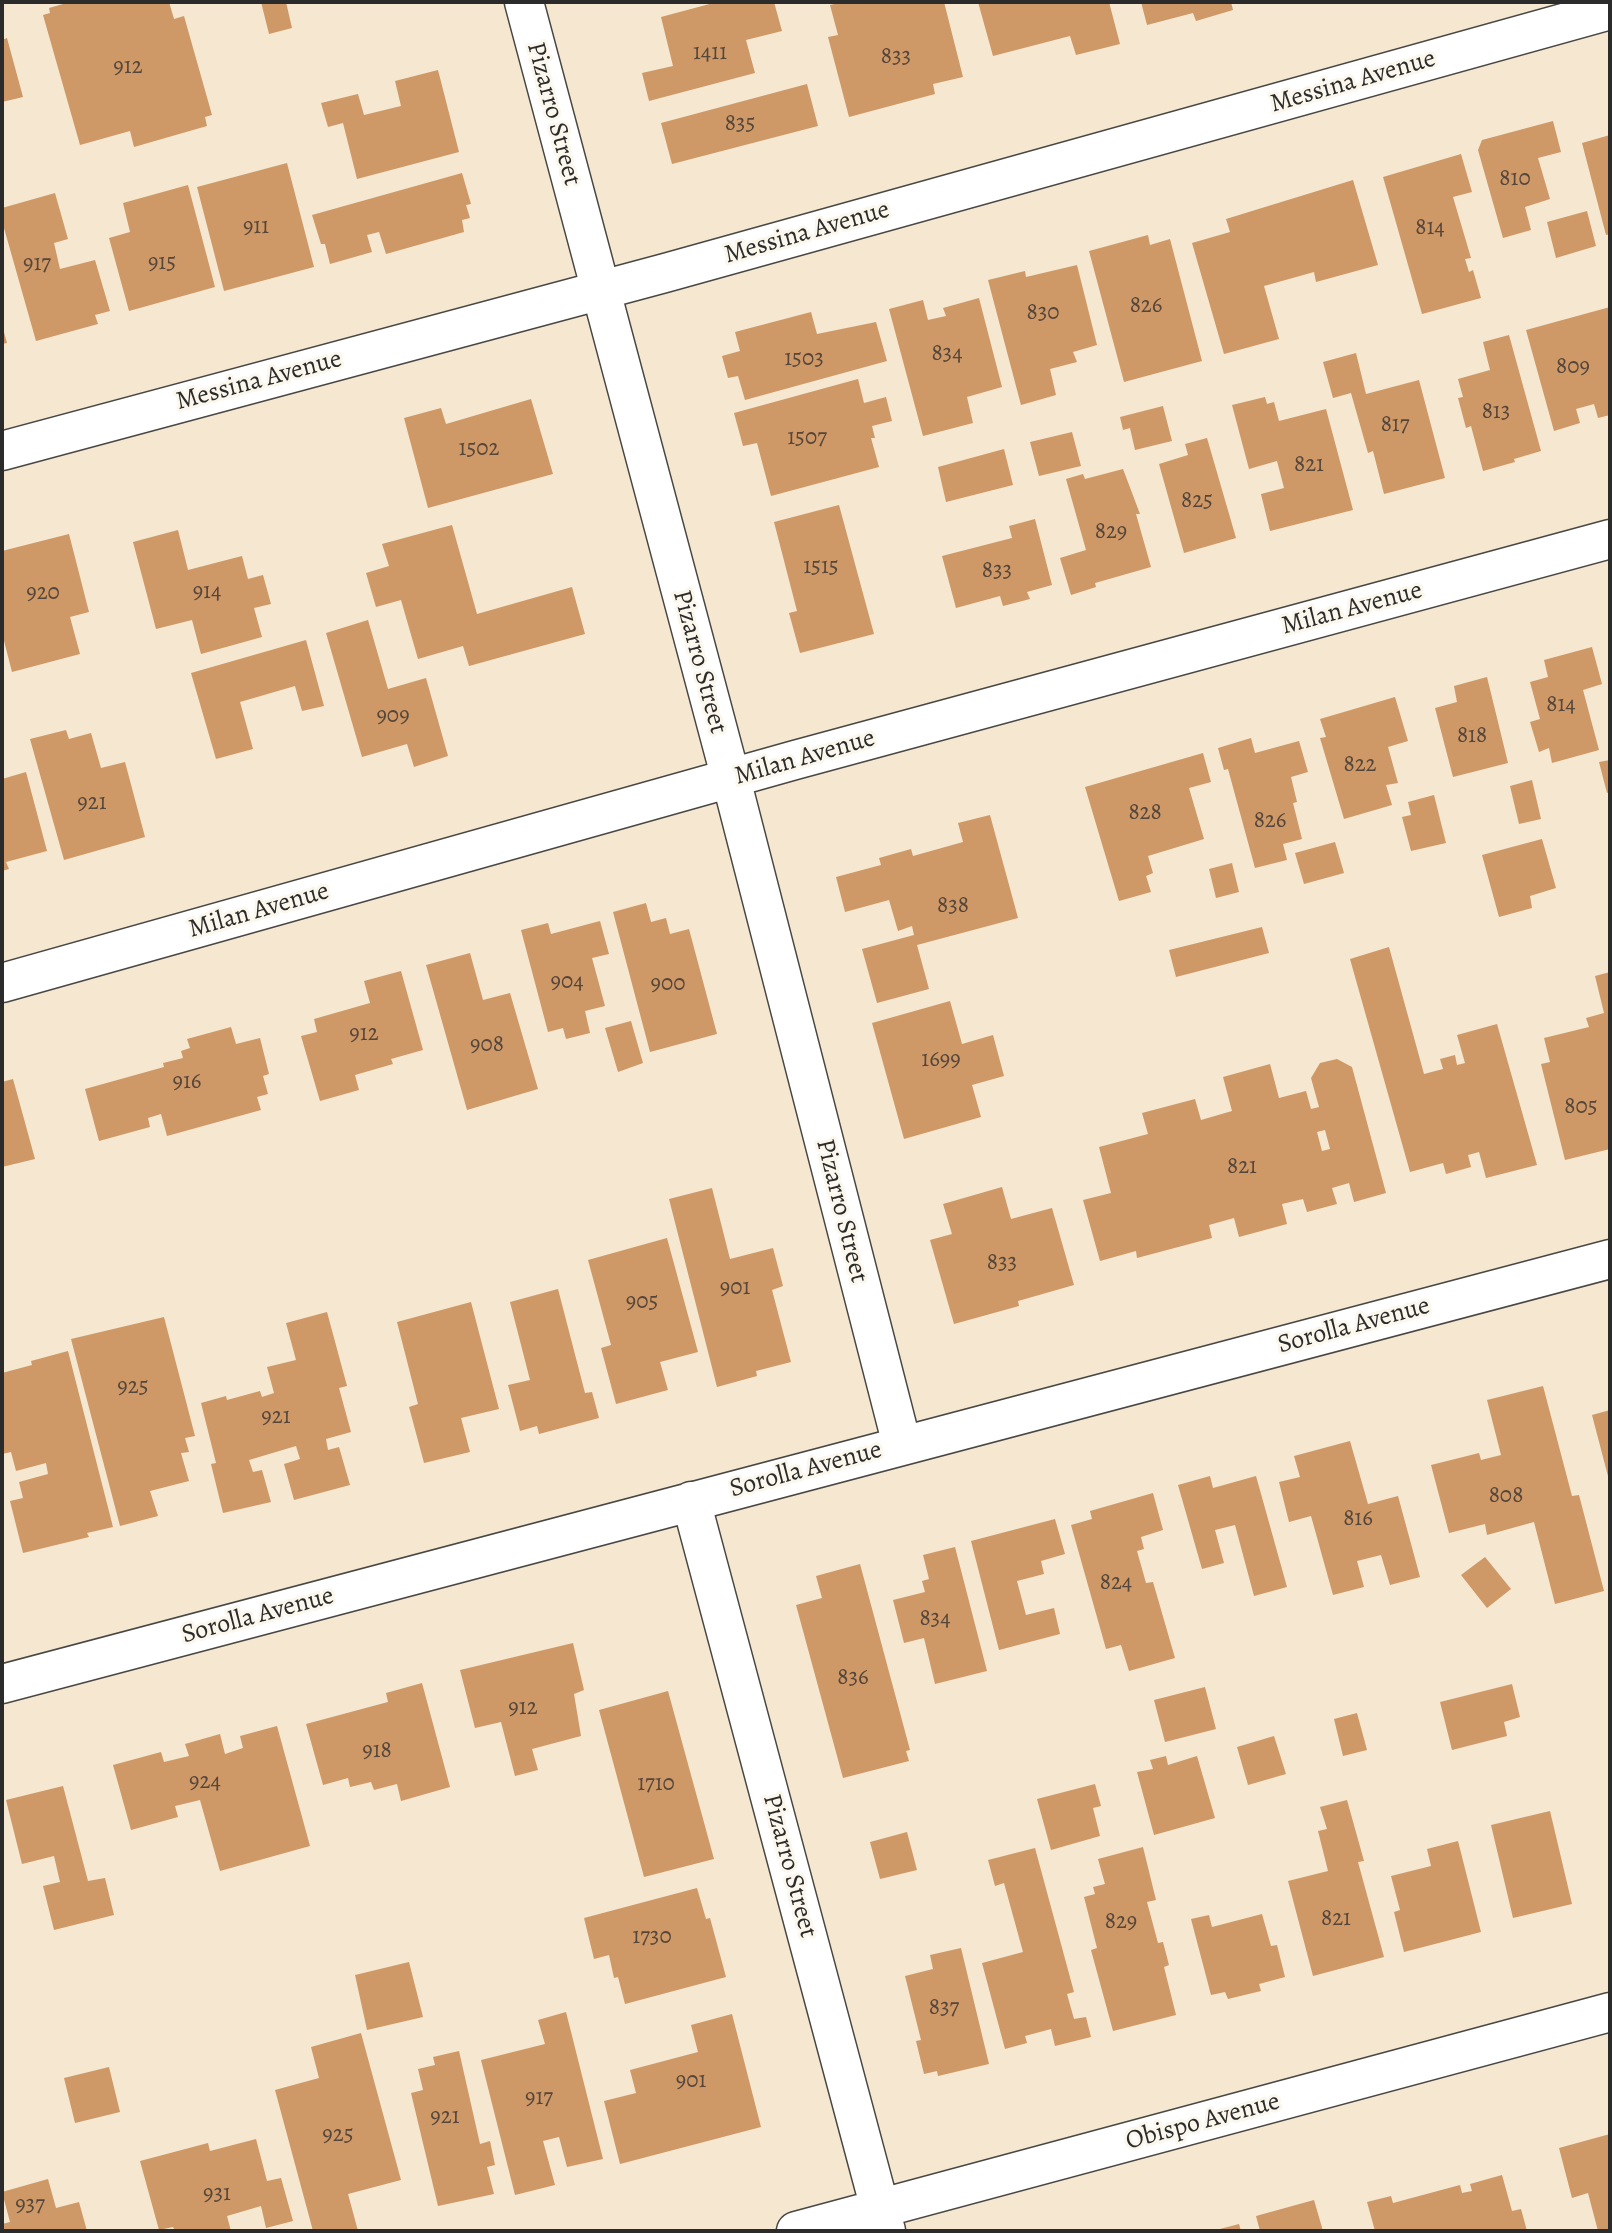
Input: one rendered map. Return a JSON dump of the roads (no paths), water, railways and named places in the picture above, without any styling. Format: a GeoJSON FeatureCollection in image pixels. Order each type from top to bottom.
{"type":"FeatureCollection","features":[{"type":"Feature","properties":{"kind":"street","name":"Pizarro Street"},"geometry":{"type":"LineString","coordinates":[[524,2],[731,779],[901,1445]]}},
{"type":"Feature","properties":{"kind":"street","name":"Messina Avenue"},"geometry":{"type":"LineString","coordinates":[[2,451],[599,290],[1610,10]]}},
{"type":"Feature","properties":{"kind":"street","name":"Milan Avenue"},"geometry":{"type":"LineString","coordinates":[[2,983],[731,779],[1610,538]]}},
{"type":"Feature","properties":{"kind":"street","name":"Sorolla Avenue"},"geometry":{"type":"LineString","coordinates":[[2,1684],[1610,1259]]}},
{"type":"Feature","properties":{"kind":"street","name":"Pizarro Street"},"geometry":{"type":"LineString","coordinates":[[691,1501],[883,2220]]}},
{"type":"Feature","properties":{"kind":"street","name":"Obispo Avenue"},"geometry":{"type":"LineString","coordinates":[[796,2231],[883,2220],[1610,2012]]}}]}
